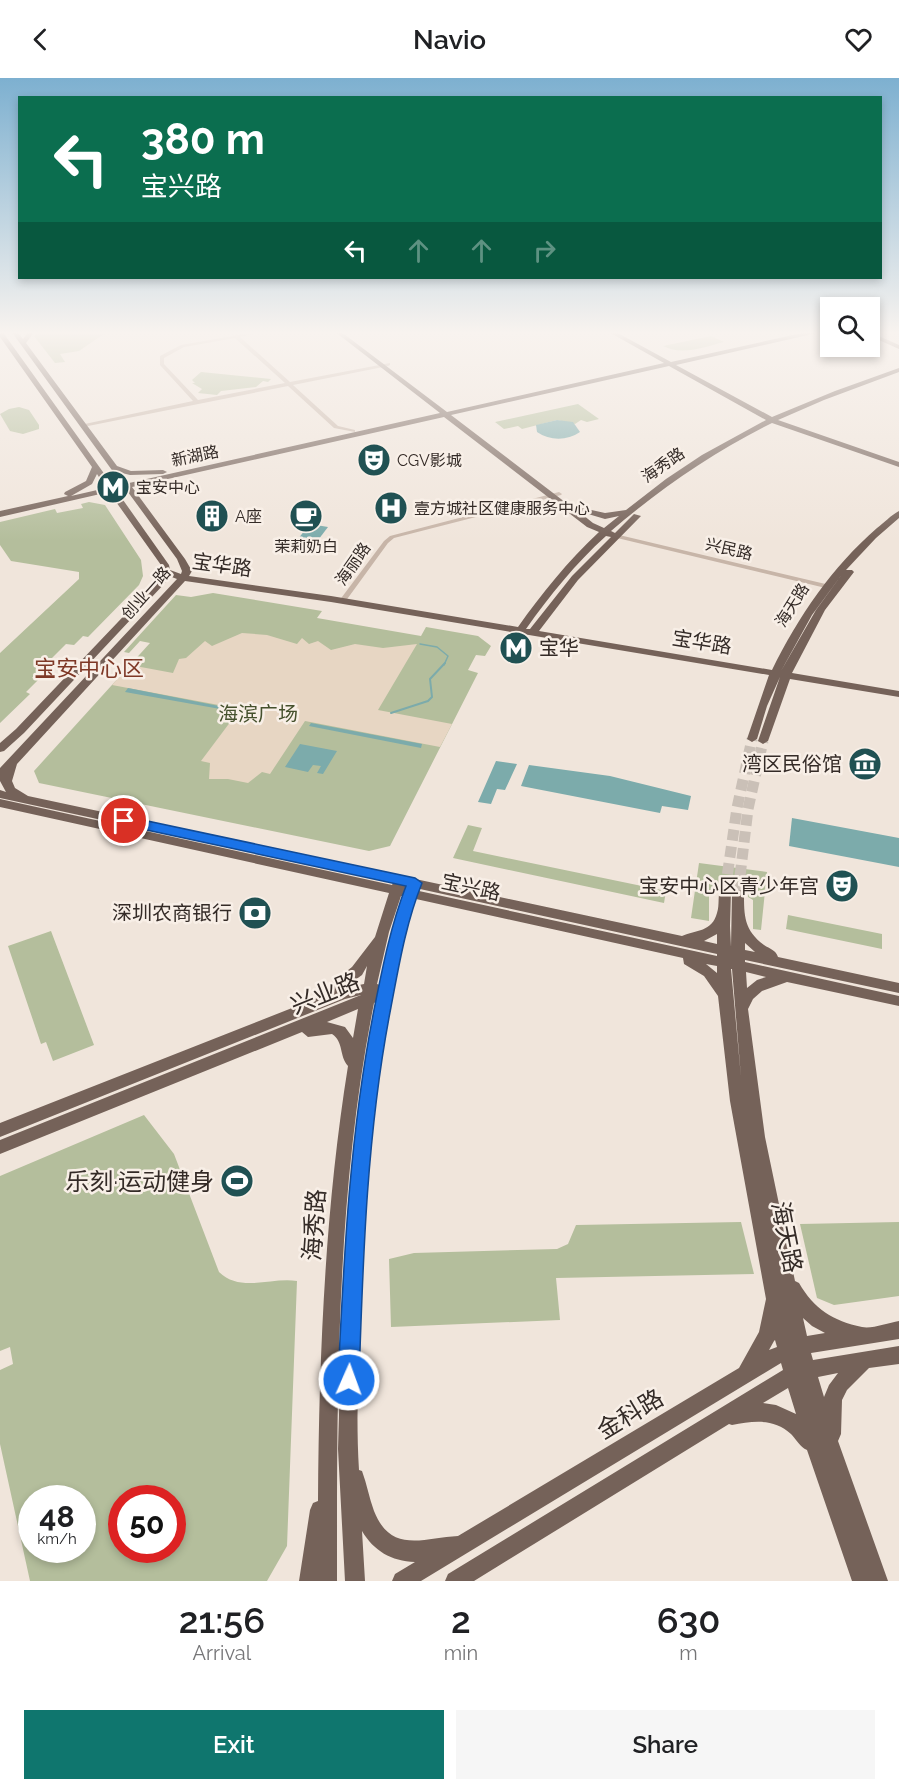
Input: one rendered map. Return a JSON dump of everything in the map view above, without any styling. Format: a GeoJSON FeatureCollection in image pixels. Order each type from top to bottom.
{"type":"FeatureCollection","features":[{"type":"Feature","properties":{"kind":"main road","name":"创业一路"},"geometry":{"type":"LineString","coordinates":[[0,749],[20,731],[157,587],[166,573],[165,566],[48,401]]}},
{"type":"Feature","properties":{"kind":"main road","name":"创业一路"},"geometry":{"type":"LineString","coordinates":[[0,775],[185,574],[181,559],[65,401]]}},
{"type":"Feature","properties":{"kind":"main road"},"geometry":{"type":"LineString","coordinates":[[420,418],[430,410],[432,401]]}},
{"type":"Feature","properties":{"kind":"main road"},"geometry":{"type":"LineString","coordinates":[[434,401],[576,511],[590,525],[615,536]]}},
{"type":"Feature","properties":{"kind":"main road"},"geometry":{"type":"LineString","coordinates":[[447,409],[496,401]]}},
{"type":"Feature","properties":{"kind":"main road"},"geometry":{"type":"LineString","coordinates":[[742,401],[806,433],[899,465]]}},
{"type":"Feature","properties":{"kind":"main road","name":"海秀路"},"geometry":{"type":"LineString","coordinates":[[528,629],[566,573],[605,532],[635,506],[698,462],[778,420],[822,401]]}},
{"type":"Feature","properties":{"kind":"main road","name":"海秀路"},"geometry":{"type":"LineString","coordinates":[[802,409],[824,401]]}},
{"type":"Feature","properties":{"kind":"main road"},"geometry":{"type":"LineString","coordinates":[[464,424],[466,414],[474,406]]}},
{"type":"Feature","properties":{"kind":"main road"},"geometry":{"type":"LineString","coordinates":[[754,408],[778,411],[802,409]]}},
{"type":"Feature","properties":{"kind":"main road"},"geometry":{"type":"LineString","coordinates":[[754,408],[761,418],[756,431],[780,428],[806,433]]}},
{"type":"Feature","properties":{"kind":"main road","name":"新湖路"},"geometry":{"type":"LineString","coordinates":[[0,514],[65,497],[420,418],[447,409]]}},
{"type":"Feature","properties":{"kind":"main road"},"geometry":{"type":"LineString","coordinates":[[802,409],[797,417],[798,422],[824,434]]}},
{"type":"Feature","properties":{"kind":"main road"},"geometry":{"type":"LineString","coordinates":[[420,418],[464,424]]}},
{"type":"Feature","properties":{"kind":"main road","name":"新湖路"},"geometry":{"type":"LineString","coordinates":[[173,473],[334,431],[353,431],[420,418]]}},
{"type":"Feature","properties":{"kind":"main road"},"geometry":{"type":"LineString","coordinates":[[778,420],[899,460]]}},
{"type":"Feature","properties":{"kind":"main road","name":"海秀路"},"geometry":{"type":"LineString","coordinates":[[528,629],[615,536],[647,507],[756,431]]}},
{"type":"Feature","properties":{"kind":"main road"},"geometry":{"type":"LineString","coordinates":[[80,445],[90,446],[94,444],[94,441]]}},
{"type":"Feature","properties":{"kind":"main road"},"geometry":{"type":"LineString","coordinates":[[112,465],[120,471],[130,473],[173,473]]}},
{"type":"Feature","properties":{"kind":"main road"},"geometry":{"type":"LineString","coordinates":[[65,497],[88,482],[96,467]]}},
{"type":"Feature","properties":{"kind":"main road"},"geometry":{"type":"LineString","coordinates":[[138,502],[136,495],[141,489],[173,473]]}},
{"type":"Feature","properties":{"kind":"main road"},"geometry":{"type":"LineString","coordinates":[[65,497],[96,497],[123,507]]}},
{"type":"Feature","properties":{"kind":"main road","name":"新湖路"},"geometry":{"type":"LineString","coordinates":[[0,509],[65,497]]}},
{"type":"Feature","properties":{"kind":"main road"},"geometry":{"type":"LineString","coordinates":[[576,511],[610,516],[622,514],[635,506]]}},
{"type":"Feature","properties":{"kind":"main road"},"geometry":{"type":"LineString","coordinates":[[576,511],[588,531],[583,554]]}},
{"type":"Feature","properties":{"kind":"main road","name":"海天路"},"geometry":{"type":"LineString","coordinates":[[757,740],[782,671],[814,621],[831,587],[866,544],[899,514]]}},
{"type":"Feature","properties":{"kind":"main road","name":"海天路"},"geometry":{"type":"LineString","coordinates":[[831,587],[899,523]]}},
{"type":"Feature","properties":{"kind":"main road","name":"宝华路"},"geometry":{"type":"LineString","coordinates":[[166,573],[345,599],[782,671],[899,687]]}},
{"type":"Feature","properties":{"kind":"main road"},"geometry":{"type":"LineString","coordinates":[[566,573],[569,577],[577,576]]}},
{"type":"Feature","properties":{"kind":"main road","name":"宝华路"},"geometry":{"type":"LineString","coordinates":[[782,671],[899,694]]}},
{"type":"Feature","properties":{"kind":"main road"},"geometry":{"type":"LineString","coordinates":[[0,755],[20,731]]}},
{"type":"Feature","properties":{"kind":"main road"},"geometry":{"type":"LineString","coordinates":[[17,757],[7,773],[7,784],[34,806]]}},
{"type":"Feature","properties":{"kind":"main road","name":"宝兴路"},"geometry":{"type":"LineString","coordinates":[[0,794],[34,806],[792,972],[899,1002]]}},
{"type":"Feature","properties":{"kind":"main road","name":"宝兴路"},"geometry":{"type":"LineString","coordinates":[[0,805],[34,806]]}},
{"type":"Feature","properties":{"kind":"main road","name":"海秀路"},"geometry":{"type":"LineString","coordinates":[[327,1581],[327,1461],[333,1286],[345,1130],[353,1077],[374,994],[385,927],[405,887]]}},
{"type":"Feature","properties":{"kind":"main road","name":"海秀路"},"geometry":{"type":"LineString","coordinates":[[355,1581],[348,1449],[354,1243],[359,1173],[368,1088],[374,994],[394,946],[405,887]]}},
{"type":"Feature","properties":{"kind":"main road","name":"海天路"},"geometry":{"type":"LineString","coordinates":[[732,892],[730,958],[725,996],[740,1120],[800,1372],[862,1581]]}},
{"type":"Feature","properties":{"kind":"main road"},"geometry":{"type":"LineString","coordinates":[[672,945],[708,935],[731,913],[755,946],[792,972]]}},
{"type":"Feature","properties":{"kind":"main road"},"geometry":{"type":"LineString","coordinates":[[308,1007],[351,977],[367,958],[385,927]]}},
{"type":"Feature","properties":{"kind":"main road"},"geometry":{"type":"LineString","coordinates":[[672,945],[709,972],[725,996]]}},
{"type":"Feature","properties":{"kind":"main road","name":"海天路"},"geometry":{"type":"LineString","coordinates":[[730,958],[740,1012],[752,1109],[777,1270]]}},
{"type":"Feature","properties":{"kind":"main road"},"geometry":{"type":"LineString","coordinates":[[740,1012],[747,996],[758,985],[792,972]]}},
{"type":"Feature","properties":{"kind":"main road","name":"宝兴路"},"geometry":{"type":"LineString","coordinates":[[792,972],[899,988]]}},
{"type":"Feature","properties":{"kind":"main road","name":"兴业路"},"geometry":{"type":"LineString","coordinates":[[0,1130],[308,1007],[356,990],[374,994]]}},
{"type":"Feature","properties":{"kind":"main road","name":"兴业路"},"geometry":{"type":"LineString","coordinates":[[0,1147],[268,1040],[374,994]]}},
{"type":"Feature","properties":{"kind":"main road"},"geometry":{"type":"LineString","coordinates":[[268,1040],[322,1027],[335,1029],[345,1035],[348,1040],[353,1077]]}},
{"type":"Feature","properties":{"kind":"main road"},"geometry":{"type":"LineString","coordinates":[[777,1270],[816,1321],[843,1331],[872,1334]]}},
{"type":"Feature","properties":{"kind":"main road"},"geometry":{"type":"LineString","coordinates":[[743,1376],[768,1335],[777,1270]]}},
{"type":"Feature","properties":{"kind":"main road","name":"金科路"},"geometry":{"type":"LineString","coordinates":[[402,1581],[743,1376],[794,1348],[899,1330]]}},
{"type":"Feature","properties":{"kind":"main road"},"geometry":{"type":"LineString","coordinates":[[459,1579],[800,1372],[899,1355]]}},
{"type":"Feature","properties":{"kind":"main road"},"geometry":{"type":"LineString","coordinates":[[827,1460],[831,1401],[840,1381],[866,1359]]}},
{"type":"Feature","properties":{"kind":"main road"},"geometry":{"type":"LineString","coordinates":[[722,1418],[753,1412],[780,1415],[796,1424],[827,1460]]}},
{"type":"Feature","properties":{"kind":"main road"},"geometry":{"type":"LineString","coordinates":[[348,1449],[368,1522],[385,1543],[392,1548],[405,1551],[461,1546]]}},
{"type":"Feature","properties":{"kind":"main road","name":"海天路"},"geometry":{"type":"LineString","coordinates":[[827,1460],[878,1581]]}},
{"type":"Feature","properties":{"kind":"main road"},"geometry":{"type":"LineString","coordinates":[[309,1581],[327,1461]]}},
{"type":"Feature","properties":{"kind":"street"},"geometry":{"type":"LineString","coordinates":[[82,425],[200,401]]}},
{"type":"Feature","properties":{"kind":"street"},"geometry":{"type":"LineString","coordinates":[[305,401],[334,431]]}},
{"type":"Feature","properties":{"kind":"street","name":"海丽路"},"geometry":{"type":"LineString","coordinates":[[345,599],[392,537],[555,495]]}},
{"type":"Feature","properties":{"kind":"street","name":"兴民路"},"geometry":{"type":"LineString","coordinates":[[615,536],[831,587]]}},
{"type":"Feature","properties":{"kind":"green space"},"geometry":{"type":"Polygon","coordinates":[[[578,404],[599,419],[587,422],[581,420],[575,424],[557,420],[522,429],[518,426],[504,429],[495,422],[578,404]]]}},
{"type":"Feature","properties":{"kind":"green space"},"geometry":{"type":"Polygon","coordinates":[[[19,407],[29,410],[39,425],[39,429],[23,434],[10,431],[0,414],[19,407]]]}},
{"type":"Feature","properties":{"kind":"green space"},"geometry":{"type":"Polygon","coordinates":[[[89,502],[105,505],[141,560],[143,576],[139,585],[88,637],[83,636],[74,645],[66,644],[32,678],[38,680],[26,692],[30,694],[0,723],[0,653],[79,579],[79,572],[11,561],[0,545],[0,522],[55,509],[57,513],[83,508],[81,504],[89,502]]]}},
{"type":"Feature","properties":{"kind":"green space","name":"海滨广场"},"geometry":{"type":"Polygon","coordinates":[[[213,593],[322,611],[317,618],[421,636],[426,627],[478,636],[491,646],[485,656],[476,655],[468,670],[478,673],[390,846],[369,851],[39,783],[34,771],[150,643],[140,641],[129,653],[124,652],[176,595],[191,597],[213,593]]]}},
{"type":"Feature","properties":{"kind":"green space"},"geometry":{"type":"Polygon","coordinates":[[[468,825],[482,828],[473,851],[666,891],[664,903],[453,858],[468,825]]]}},
{"type":"Feature","properties":{"kind":"green space"},"geometry":{"type":"Polygon","coordinates":[[[699,863],[767,872],[761,930],[753,929],[753,900],[748,897],[748,893],[713,886],[709,896],[709,921],[691,918],[699,863]]]}},
{"type":"Feature","properties":{"kind":"green space"},"geometry":{"type":"Polygon","coordinates":[[[788,915],[882,934],[882,949],[786,929],[788,915]]]}},
{"type":"Feature","properties":{"kind":"green space"},"geometry":{"type":"Polygon","coordinates":[[[51,931],[94,1045],[53,1061],[46,1042],[41,1044],[8,946],[51,931]]]}},
{"type":"Feature","properties":{"kind":"green space"},"geometry":{"type":"Polygon","coordinates":[[[144,1115],[174,1154],[219,1272],[237,1282],[297,1281],[287,1546],[267,1581],[30,1581],[26,1563],[96,1563],[96,1485],[18,1485],[18,1526],[0,1444],[0,1370],[13,1364],[10,1347],[0,1351],[0,1176],[144,1115]]]}},
{"type":"Feature","properties":{"kind":"green space"},"geometry":{"type":"Polygon","coordinates":[[[741,1222],[754,1274],[556,1278],[560,1320],[391,1327],[389,1259],[414,1253],[557,1249],[568,1244],[576,1225],[741,1222]]]}},
{"type":"Feature","properties":{"kind":"green space"},"geometry":{"type":"Polygon","coordinates":[[[899,1222],[899,1296],[834,1305],[817,1298],[800,1224],[899,1222]]]}},
{"type":"Feature","properties":{"kind":"shaded area"},"geometry":{"type":"Polygon","coordinates":[[[242,633],[267,635],[297,644],[302,638],[309,644],[318,641],[331,650],[355,644],[383,648],[417,644],[378,710],[452,724],[440,747],[305,721],[270,774],[262,772],[248,783],[228,779],[209,779],[210,763],[201,761],[240,709],[112,685],[130,665],[173,673],[179,659],[186,658],[205,641],[212,646],[242,633]]]}},
{"type":"Feature","properties":{"kind":"water"},"geometry":{"type":"Polygon","coordinates":[[[557,420],[573,422],[580,432],[558,439],[537,432],[536,425],[557,420]]]}},
{"type":"Feature","properties":{"kind":"water"},"geometry":{"type":"Polygon","coordinates":[[[310,524],[328,527],[312,548],[293,545],[310,524]]]}},
{"type":"Feature","properties":{"kind":"water"},"geometry":{"type":"Polygon","coordinates":[[[128,688],[239,710],[237,712],[125,692],[128,688]]]}},
{"type":"Feature","properties":{"kind":"water"},"geometry":{"type":"Polygon","coordinates":[[[311,723],[422,744],[421,748],[309,726],[311,723]]]}},
{"type":"Feature","properties":{"kind":"water"},"geometry":{"type":"Polygon","coordinates":[[[300,744],[337,751],[323,774],[317,773],[321,766],[313,765],[308,772],[285,767],[300,744]]]}},
{"type":"Feature","properties":{"kind":"water"},"geometry":{"type":"Polygon","coordinates":[[[496,761],[517,764],[505,790],[497,789],[491,804],[478,802],[496,761]]]}},
{"type":"Feature","properties":{"kind":"water"},"geometry":{"type":"Polygon","coordinates":[[[529,765],[610,776],[691,796],[688,810],[662,806],[660,813],[521,786],[529,765]]]}},
{"type":"Feature","properties":{"kind":"water"},"geometry":{"type":"Polygon","coordinates":[[[792,818],[899,838],[899,867],[789,846],[792,818]]]}},
{"type":"Feature","properties":{"kind":"waterway"},"geometry":{"type":"LineString","coordinates":[[420,644],[437,647],[448,656],[445,663]]}},
{"type":"Feature","properties":{"kind":"waterway"},"geometry":{"type":"LineString","coordinates":[[391,713],[428,701],[432,697],[430,679],[445,663]]}},
{"type":"Feature","properties":{"kind":"tunnel"},"geometry":{"type":"LineString","coordinates":[[725,891],[737,808],[752,739]]}},
{"type":"Feature","properties":{"kind":"tunnel"},"geometry":{"type":"LineString","coordinates":[[738,893],[748,809],[763,741]]}},
{"type":"Feature","properties":{"kind":"place","name":"CGV影城"},"geometry":{"type":"Point","coordinates":[374,460]}},
{"type":"Feature","properties":{"kind":"place","name":"宝安中心"},"geometry":{"type":"Point","coordinates":[113,487]}},
{"type":"Feature","properties":{"kind":"place","name":"壹方城社区健康服务中心"},"geometry":{"type":"Point","coordinates":[391,508]}},
{"type":"Feature","properties":{"kind":"place","name":"A座"},"geometry":{"type":"Point","coordinates":[212,516]}},
{"type":"Feature","properties":{"kind":"place","name":"茉莉奶白"},"geometry":{"type":"Point","coordinates":[306,516]}},
{"type":"Feature","properties":{"kind":"place","name":"宝华"},"geometry":{"type":"Point","coordinates":[516,648]}},
{"type":"Feature","properties":{"kind":"place","name":"湾区民俗馆"},"geometry":{"type":"Point","coordinates":[865,764]}},
{"type":"Feature","properties":{"kind":"place","name":"宝安中心区青少年宫"},"geometry":{"type":"Point","coordinates":[842,886]}},
{"type":"Feature","properties":{"kind":"place","name":"深圳农商银行"},"geometry":{"type":"Point","coordinates":[255,913]}},
{"type":"Feature","properties":{"kind":"place","name":"乐刻·运动健身"},"geometry":{"type":"Point","coordinates":[237,1181]}},
{"type":"Feature","properties":{"kind":"district","name":"宝安中心区"},"geometry":{"type":"Point","coordinates":[89,668]}},
{"type":"Feature","properties":{"kind":"route"},"geometry":{"type":"LineString","coordinates":[[124,821],[415,883],[394,946],[364,1117],[354,1243],[349,1380]]}}]}
